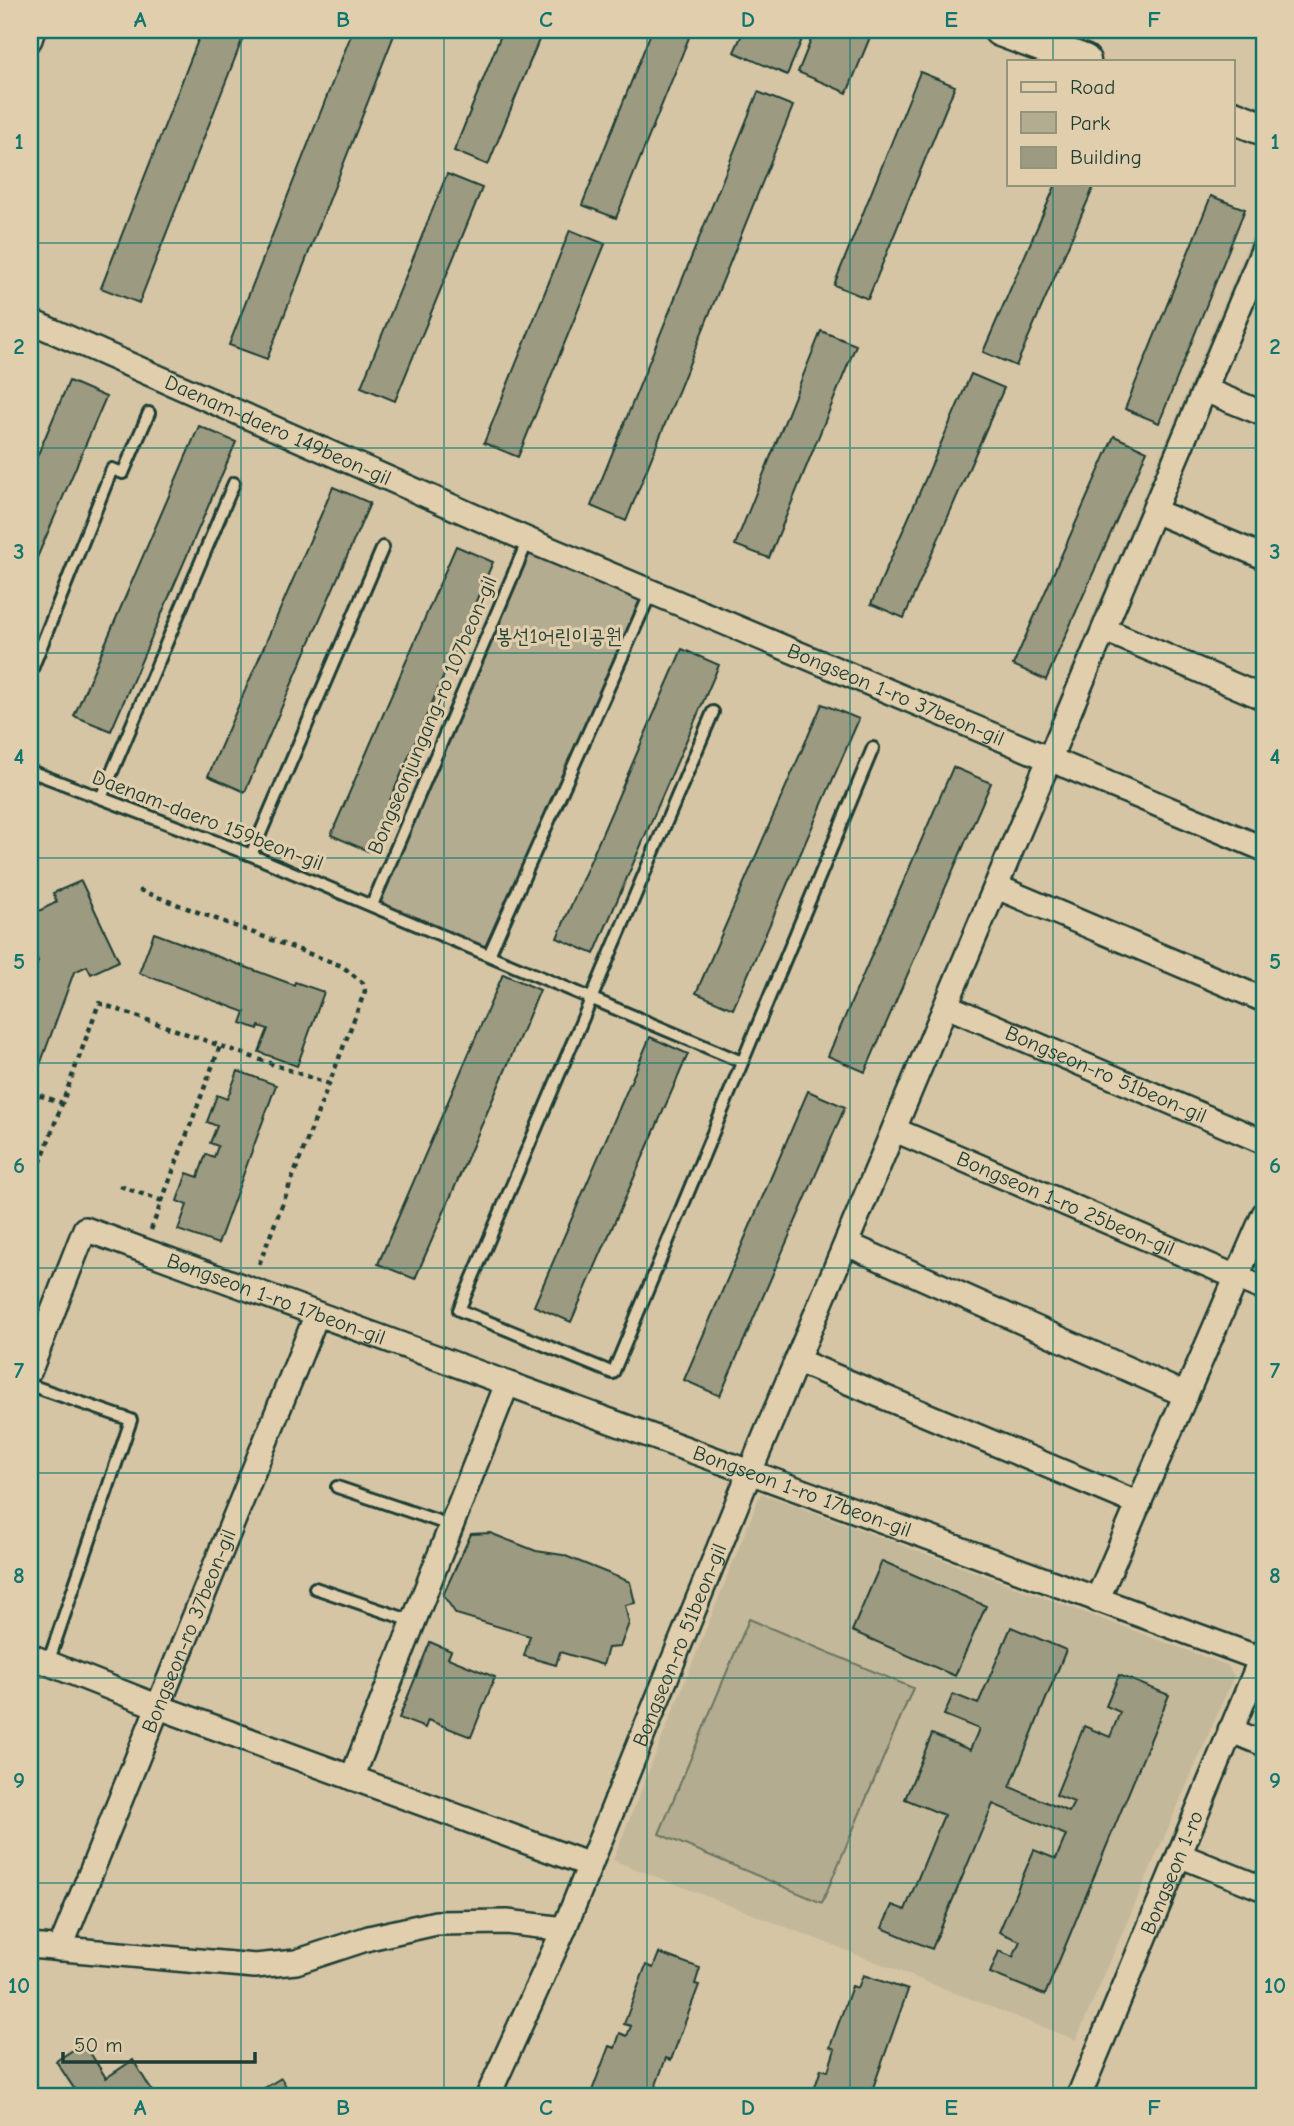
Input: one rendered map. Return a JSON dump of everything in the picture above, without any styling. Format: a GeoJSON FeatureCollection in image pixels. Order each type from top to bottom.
{"type":"FeatureCollection","features":[{"type":"Feature","properties":{"kind":"street"},"geometry":{"type":"LineString","coordinates":[[30,39],[33,30]]}},
{"type":"Feature","properties":{"kind":"street"},"geometry":{"type":"LineString","coordinates":[[1018,33],[1082,60]]}},
{"type":"Feature","properties":{"kind":"street"},"geometry":{"type":"LineString","coordinates":[[1234,117],[1264,129]]}},
{"type":"Feature","properties":{"kind":"street","name":"Bongseon-ro 51beon-gil"},"geometry":{"type":"LineString","coordinates":[[488,2096],[564,1929],[749,1474],[1264,248]]}},
{"type":"Feature","properties":{"kind":"street","name":"Daenam-daero 149beon-gil"},"geometry":{"type":"LineString","coordinates":[[30,321],[528,540]]}},
{"type":"Feature","properties":{"kind":"street"},"geometry":{"type":"LineString","coordinates":[[1205,390],[1264,414]]}},
{"type":"Feature","properties":{"kind":"street"},"geometry":{"type":"LineString","coordinates":[[1154,511],[1264,557]]}},
{"type":"Feature","properties":{"kind":"street","name":"Bongseon 1-ro 37beon-gil"},"geometry":{"type":"LineString","coordinates":[[528,540],[1264,849]]}},
{"type":"Feature","properties":{"kind":"street"},"geometry":{"type":"LineString","coordinates":[[1105,630],[1264,698]]}},
{"type":"Feature","properties":{"kind":"street"},"geometry":{"type":"LineString","coordinates":[[997,887],[1264,1000]]}},
{"type":"Feature","properties":{"kind":"street","name":"Bongseon-ro 51beon-gil"},"geometry":{"type":"LineString","coordinates":[[947,1006],[1264,1142]]}},
{"type":"Feature","properties":{"kind":"street","name":"Bongseon 1-ro 25beon-gil"},"geometry":{"type":"LineString","coordinates":[[895,1130],[1264,1289]]}},
{"type":"Feature","properties":{"kind":"street"},"geometry":{"type":"LineString","coordinates":[[1097,1600],[1264,1214]]}},
{"type":"Feature","properties":{"kind":"street","name":"Bongseon 1-ro 17beon-gil"},"geometry":{"type":"LineString","coordinates":[[30,1370],[85,1229],[1097,1600],[1262,1655]]}},
{"type":"Feature","properties":{"kind":"street"},"geometry":{"type":"LineString","coordinates":[[847,1244],[1182,1404]]}},
{"type":"Feature","properties":{"kind":"street","name":"Bongseon-ro 37beon-gil"},"geometry":{"type":"LineString","coordinates":[[60,1950],[78,1899],[159,1707],[317,1314]]}},
{"type":"Feature","properties":{"kind":"street"},"geometry":{"type":"LineString","coordinates":[[798,1361],[1139,1504]]}},
{"type":"Feature","properties":{"kind":"street"},"geometry":{"type":"LineString","coordinates":[[352,1778],[508,1384]]}},
{"type":"Feature","properties":{"kind":"street","name":"Bongseon 1-ro"},"geometry":{"type":"LineString","coordinates":[[1079,2096],[1262,1655]]}},
{"type":"Feature","properties":{"kind":"street"},"geometry":{"type":"LineString","coordinates":[[39,1660],[159,1707],[590,1864]]}},
{"type":"Feature","properties":{"kind":"street"},"geometry":{"type":"LineString","coordinates":[[1230,1730],[1264,1744]]}},
{"type":"Feature","properties":{"kind":"street"},"geometry":{"type":"LineString","coordinates":[[1179,1855],[1264,1889]]}},
{"type":"Feature","properties":{"kind":"street"},"geometry":{"type":"LineString","coordinates":[[30,1946],[255,1966],[296,1962],[369,1938],[436,1923],[494,1922],[564,1929]]}},
{"type":"Feature","properties":{"kind":"lane"},"geometry":{"type":"LineString","coordinates":[[30,674],[112,468],[123,473],[149,412]]}},
{"type":"Feature","properties":{"kind":"lane"},"geometry":{"type":"LineString","coordinates":[[101,798],[234,482]]}},
{"type":"Feature","properties":{"kind":"lane","name":"Bongseonjungang-ro 107beon-gil"},"geometry":{"type":"LineString","coordinates":[[372,905],[528,540]]}},
{"type":"Feature","properties":{"kind":"lane"},"geometry":{"type":"LineString","coordinates":[[251,855],[383,547]]}},
{"type":"Feature","properties":{"kind":"lane"},"geometry":{"type":"LineString","coordinates":[[489,955],[651,592]]}},
{"type":"Feature","properties":{"kind":"lane"},"geometry":{"type":"LineString","coordinates":[[713,712],[459,1310],[613,1373],[873,748]]}},
{"type":"Feature","properties":{"kind":"lane","name":"Daenam-daero 159beon-gil"},"geometry":{"type":"LineString","coordinates":[[30,771],[251,855],[742,1062]]}},
{"type":"Feature","properties":{"kind":"lane"},"geometry":{"type":"LineString","coordinates":[[30,1385],[131,1420],[39,1660]]}},
{"type":"Feature","properties":{"kind":"lane"},"geometry":{"type":"LineString","coordinates":[[337,1487],[450,1525]]}},
{"type":"Feature","properties":{"kind":"lane"},"geometry":{"type":"LineString","coordinates":[[315,1588],[412,1621]]}},
{"type":"Feature","properties":{"kind":"path"},"geometry":{"type":"LineString","coordinates":[[139,890],[342,966],[359,977],[365,991],[250,1289]]}},
{"type":"Feature","properties":{"kind":"path"},"geometry":{"type":"LineString","coordinates":[[30,1191],[99,1003],[329,1084]]}},
{"type":"Feature","properties":{"kind":"path"},"geometry":{"type":"LineString","coordinates":[[144,1251],[221,1046]]}},
{"type":"Feature","properties":{"kind":"path"},"geometry":{"type":"LineString","coordinates":[[30,1092],[62,1103]]}},
{"type":"Feature","properties":{"kind":"path"},"geometry":{"type":"LineString","coordinates":[[120,1186],[162,1202]]}},
{"type":"Feature","properties":{"kind":"shaded area"},"geometry":{"type":"Polygon","coordinates":[[[1264,207],[1264,275],[1205,420],[1099,656],[1067,748],[1043,736],[1264,207]]]}},
{"type":"Feature","properties":{"kind":"shaded area"},"geometry":{"type":"Polygon","coordinates":[[[761,1493],[1227,1665],[1234,1676],[1076,2040],[613,1860],[761,1493]]]}},
{"type":"Feature","properties":{"kind":"green space","name":"봉선1어린이공원"},"geometry":{"type":"Polygon","coordinates":[[[528,540],[645,604],[489,955],[372,905],[528,540]]]}},
{"type":"Feature","properties":{"kind":"green space"},"geometry":{"type":"Polygon","coordinates":[[[749,1619],[913,1688],[822,1903],[659,1834],[749,1619]]]}},
{"type":"Feature","properties":{"kind":"building"},"geometry":{"type":"Polygon","coordinates":[[[202,30],[246,30],[139,303],[101,288],[202,30]]]}},
{"type":"Feature","properties":{"kind":"building"},"geometry":{"type":"Polygon","coordinates":[[[353,30],[396,30],[267,359],[229,345],[353,30]]]}},
{"type":"Feature","properties":{"kind":"building"},"geometry":{"type":"Polygon","coordinates":[[[503,30],[543,30],[488,165],[454,151],[503,30]]]}},
{"type":"Feature","properties":{"kind":"building"},"geometry":{"type":"Polygon","coordinates":[[[652,30],[692,30],[616,218],[582,205],[652,30]]]}},
{"type":"Feature","properties":{"kind":"building"},"geometry":{"type":"Polygon","coordinates":[[[744,30],[806,30],[787,75],[734,52],[744,30]]]}},
{"type":"Feature","properties":{"kind":"building"},"geometry":{"type":"Polygon","coordinates":[[[815,30],[873,30],[847,93],[798,72],[815,30]]]}},
{"type":"Feature","properties":{"kind":"building"},"geometry":{"type":"Polygon","coordinates":[[[920,72],[955,86],[868,299],[834,285],[920,72]]]}},
{"type":"Feature","properties":{"kind":"building"},"geometry":{"type":"Polygon","coordinates":[[[758,92],[793,106],[626,521],[591,506],[758,92]]]}},
{"type":"Feature","properties":{"kind":"building"},"geometry":{"type":"Polygon","coordinates":[[[447,174],[482,188],[395,401],[361,387],[447,174]]]}},
{"type":"Feature","properties":{"kind":"building"},"geometry":{"type":"Polygon","coordinates":[[[1055,186],[1094,186],[1016,366],[983,352],[1055,186]]]}},
{"type":"Feature","properties":{"kind":"building"},"geometry":{"type":"Polygon","coordinates":[[[1211,196],[1245,209],[1159,423],[1125,409],[1211,196]]]}},
{"type":"Feature","properties":{"kind":"building"},"geometry":{"type":"Polygon","coordinates":[[[570,230],[605,244],[518,457],[484,443],[570,230]]]}},
{"type":"Feature","properties":{"kind":"building"},"geometry":{"type":"Polygon","coordinates":[[[821,331],[856,345],[769,558],[735,545],[821,331]]]}},
{"type":"Feature","properties":{"kind":"building"},"geometry":{"type":"Polygon","coordinates":[[[971,374],[1004,388],[904,618],[871,604],[971,374]]]}},
{"type":"Feature","properties":{"kind":"building"},"geometry":{"type":"Polygon","coordinates":[[[69,381],[106,397],[30,574],[30,473],[69,381]]]}},
{"type":"Feature","properties":{"kind":"building"},"geometry":{"type":"Polygon","coordinates":[[[199,426],[236,442],[111,731],[74,716],[199,426]]]}},
{"type":"Feature","properties":{"kind":"building"},"geometry":{"type":"Polygon","coordinates":[[[1114,436],[1147,451],[1046,680],[1013,665],[1114,436]]]}},
{"type":"Feature","properties":{"kind":"building"},"geometry":{"type":"Polygon","coordinates":[[[333,487],[370,503],[245,792],[208,776],[333,487]]]}},
{"type":"Feature","properties":{"kind":"building"},"geometry":{"type":"Polygon","coordinates":[[[456,546],[493,562],[368,851],[331,835],[456,546]]]}},
{"type":"Feature","properties":{"kind":"building"},"geometry":{"type":"Polygon","coordinates":[[[682,649],[719,665],[594,954],[557,938],[682,649]]]}},
{"type":"Feature","properties":{"kind":"building"},"geometry":{"type":"Polygon","coordinates":[[[822,704],[859,719],[733,1009],[696,993],[822,704]]]}},
{"type":"Feature","properties":{"kind":"building"},"geometry":{"type":"Polygon","coordinates":[[[953,767],[991,783],[865,1072],[828,1056],[953,767]]]}},
{"type":"Feature","properties":{"kind":"building"},"geometry":{"type":"Polygon","coordinates":[[[81,881],[119,961],[91,974],[87,966],[74,972],[37,1073],[30,1070],[30,985],[38,961],[30,943],[30,909],[37,912],[57,902],[53,893],[81,881]]]}},
{"type":"Feature","properties":{"kind":"building"},"geometry":{"type":"Polygon","coordinates":[[[154,933],[294,985],[295,982],[324,992],[297,1066],[259,1052],[268,1029],[259,1026],[258,1029],[241,1023],[245,1012],[139,973],[154,933]]]}},
{"type":"Feature","properties":{"kind":"building"},"geometry":{"type":"Polygon","coordinates":[[[503,974],[540,990],[415,1279],[378,1264],[503,974]]]}},
{"type":"Feature","properties":{"kind":"building"},"geometry":{"type":"Polygon","coordinates":[[[650,1037],[688,1054],[571,1322],[534,1306],[650,1037]]]}},
{"type":"Feature","properties":{"kind":"building"},"geometry":{"type":"Polygon","coordinates":[[[238,1071],[276,1085],[218,1244],[178,1230],[187,1205],[177,1201],[187,1173],[198,1177],[206,1154],[214,1157],[218,1146],[210,1143],[217,1126],[207,1122],[217,1095],[227,1099],[238,1071]]]}},
{"type":"Feature","properties":{"kind":"building"},"geometry":{"type":"Polygon","coordinates":[[[808,1091],[845,1107],[720,1396],[684,1380],[808,1091]]]}},
{"type":"Feature","properties":{"kind":"building"},"geometry":{"type":"Polygon","coordinates":[[[490,1533],[536,1551],[563,1555],[630,1582],[635,1603],[625,1605],[629,1623],[620,1647],[608,1648],[603,1665],[560,1652],[556,1665],[524,1656],[530,1636],[456,1614],[443,1595],[471,1534],[490,1533]]]}},
{"type":"Feature","properties":{"kind":"building"},"geometry":{"type":"Polygon","coordinates":[[[882,1561],[986,1606],[955,1676],[852,1631],[882,1561]]]}},
{"type":"Feature","properties":{"kind":"building"},"geometry":{"type":"Polygon","coordinates":[[[1011,1627],[1066,1650],[1010,1787],[1069,1812],[1074,1802],[1056,1795],[1084,1726],[1110,1737],[1120,1712],[1106,1706],[1119,1675],[1169,1695],[1045,1995],[990,1973],[999,1951],[1013,1957],[1020,1941],[999,1932],[1034,1850],[1056,1859],[1066,1835],[993,1804],[932,1949],[882,1928],[892,1905],[905,1910],[944,1815],[905,1799],[932,1734],[970,1750],[979,1729],[944,1715],[953,1694],[978,1704],[1011,1627]]]}},
{"type":"Feature","properties":{"kind":"building"},"geometry":{"type":"Polygon","coordinates":[[[430,1642],[451,1651],[448,1658],[495,1677],[471,1737],[428,1720],[425,1728],[399,1718],[430,1642]]]}},
{"type":"Feature","properties":{"kind":"building"},"geometry":{"type":"Polygon","coordinates":[[[659,1953],[700,1968],[695,1984],[699,1985],[671,2060],[666,2058],[652,2096],[590,2096],[609,2046],[615,2048],[620,2033],[627,2036],[631,2026],[624,2024],[646,1965],[653,1968],[659,1953]]]}},
{"type":"Feature","properties":{"kind":"building"},"geometry":{"type":"Polygon","coordinates":[[[863,1975],[908,1990],[870,2096],[812,2096],[821,2069],[828,2071],[835,2049],[830,2047],[852,1986],[858,1988],[863,1975]]]}},
{"type":"Feature","properties":{"kind":"building"},"geometry":{"type":"Polygon","coordinates":[[[84,2043],[106,2078],[133,2060],[155,2096],[79,2096],[56,2061],[84,2043]]]}},
{"type":"Feature","properties":{"kind":"building"},"geometry":{"type":"Polygon","coordinates":[[[281,2078],[292,2096],[253,2096],[253,2095],[281,2078]]]}}]}
